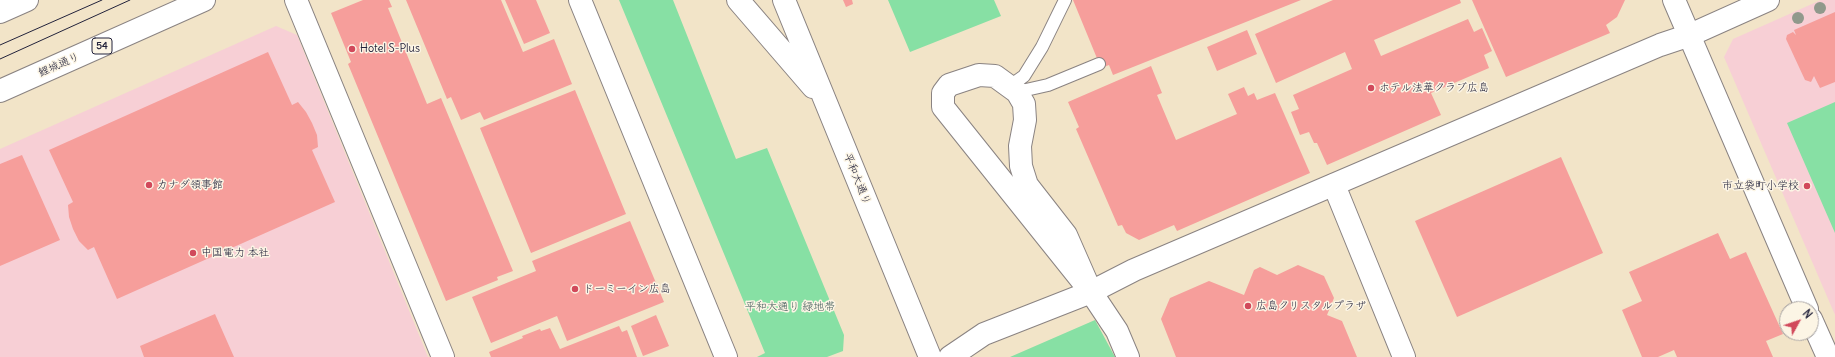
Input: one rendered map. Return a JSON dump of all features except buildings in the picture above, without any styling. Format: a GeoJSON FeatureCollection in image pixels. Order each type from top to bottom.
{"type":"FeatureCollection","features":[{"type":"Feature","properties":{"kind":"main road"},"geometry":{"type":"LineString","coordinates":[[0,12],[26,0]]}},
{"type":"Feature","properties":{"kind":"main road","name":"鯉城通り"},"geometry":{"type":"LineString","coordinates":[[0,91],[204,0]]}},
{"type":"Feature","properties":{"kind":"main road"},"geometry":{"type":"LineString","coordinates":[[296,0],[443,357]]}},
{"type":"Feature","properties":{"kind":"main road"},"geometry":{"type":"LineString","coordinates":[[580,0],[726,357]]}},
{"type":"Feature","properties":{"kind":"main road"},"geometry":{"type":"LineString","coordinates":[[738,0],[825,102]]}},
{"type":"Feature","properties":{"kind":"main road","name":"平和大通り"},"geometry":{"type":"LineString","coordinates":[[784,0],[930,357]]}},
{"type":"Feature","properties":{"kind":"main road"},"geometry":{"type":"LineString","coordinates":[[798,0],[802,43]]}},
{"type":"Feature","properties":{"kind":"main road"},"geometry":{"type":"LineString","coordinates":[[1674,0],[1690,34],[1804,301]]}},
{"type":"Feature","properties":{"kind":"main road"},"geometry":{"type":"LineString","coordinates":[[950,357],[984,334],[1091,292],[1134,270],[1660,44],[1690,34],[1768,0]]}},
{"type":"Feature","properties":{"kind":"main road"},"geometry":{"type":"LineString","coordinates":[[1091,292],[1066,235],[1028,185],[1021,166],[1020,146],[1025,115],[1024,104],[1014,89],[995,76],[979,75],[949,85],[943,93],[943,107],[1091,292],[1117,332],[1128,357]]}},
{"type":"Feature","properties":{"kind":"main road"},"geometry":{"type":"LineString","coordinates":[[1334,185],[1404,357]]}},
{"type":"Feature","properties":{"kind":"main road"},"geometry":{"type":"LineString","coordinates":[[1819,337],[1828,357]]}},
{"type":"Feature","properties":{"kind":"lane"},"geometry":{"type":"LineString","coordinates":[[1014,89],[1042,47],[1065,0]]}},
{"type":"Feature","properties":{"kind":"lane"},"geometry":{"type":"LineString","coordinates":[[1014,89],[1048,85],[1099,64]]}},
{"type":"Feature","properties":{"kind":"shaded area","name":"市立袋町小学校"},"geometry":{"type":"Polygon","coordinates":[[[1821,0],[1835,0],[1835,315],[1724,57],[1733,39],[1821,0]]]}},
{"type":"Feature","properties":{"kind":"shaded area","name":"中国電力 本社"},"geometry":{"type":"Polygon","coordinates":[[[276,26],[297,35],[428,357],[0,357],[0,149],[276,26]]]}},
{"type":"Feature","properties":{"kind":"green space","name":"平和大通り 緑地帯"},"geometry":{"type":"Polygon","coordinates":[[[619,0],[673,0],[736,159],[767,148],[844,335],[843,351],[827,357],[757,357],[765,353],[619,0]]]}},
{"type":"Feature","properties":{"kind":"green space"},"geometry":{"type":"Polygon","coordinates":[[[888,0],[994,0],[1001,16],[910,52],[888,0]]]}},
{"type":"Feature","properties":{"kind":"green space"},"geometry":{"type":"Polygon","coordinates":[[[1835,102],[1835,233],[1787,123],[1835,102]]]}},
{"type":"Feature","properties":{"kind":"green space"},"geometry":{"type":"Polygon","coordinates":[[[1095,320],[1115,357],[1010,357],[1095,320]]]}},
{"type":"Feature","properties":{"kind":"tram line"},"geometry":{"type":"LineString","coordinates":[[0,45],[102,0]]}},
{"type":"Feature","properties":{"kind":"tram line"},"geometry":{"type":"LineString","coordinates":[[0,59],[130,0]]}},
{"type":"Feature","properties":{"kind":"place","name":"Hotel S-Plus"},"geometry":{"type":"Point","coordinates":[352,49]}},
{"type":"Feature","properties":{"kind":"place","name":"ホテル法華クラブ広島"},"geometry":{"type":"Point","coordinates":[1371,88]}},
{"type":"Feature","properties":{"kind":"place","name":"カナダ領事館"},"geometry":{"type":"Point","coordinates":[149,185]}},
{"type":"Feature","properties":{"kind":"place","name":"市立袋町小学校"},"geometry":{"type":"Point","coordinates":[1807,186]}},
{"type":"Feature","properties":{"kind":"place","name":"中国電力 本社"},"geometry":{"type":"Point","coordinates":[193,253]}},
{"type":"Feature","properties":{"kind":"place","name":"ドーミーイン広島"},"geometry":{"type":"Point","coordinates":[575,289]}},
{"type":"Feature","properties":{"kind":"place","name":"広島クリスタルプラザ"},"geometry":{"type":"Point","coordinates":[1248,306]}}]}
